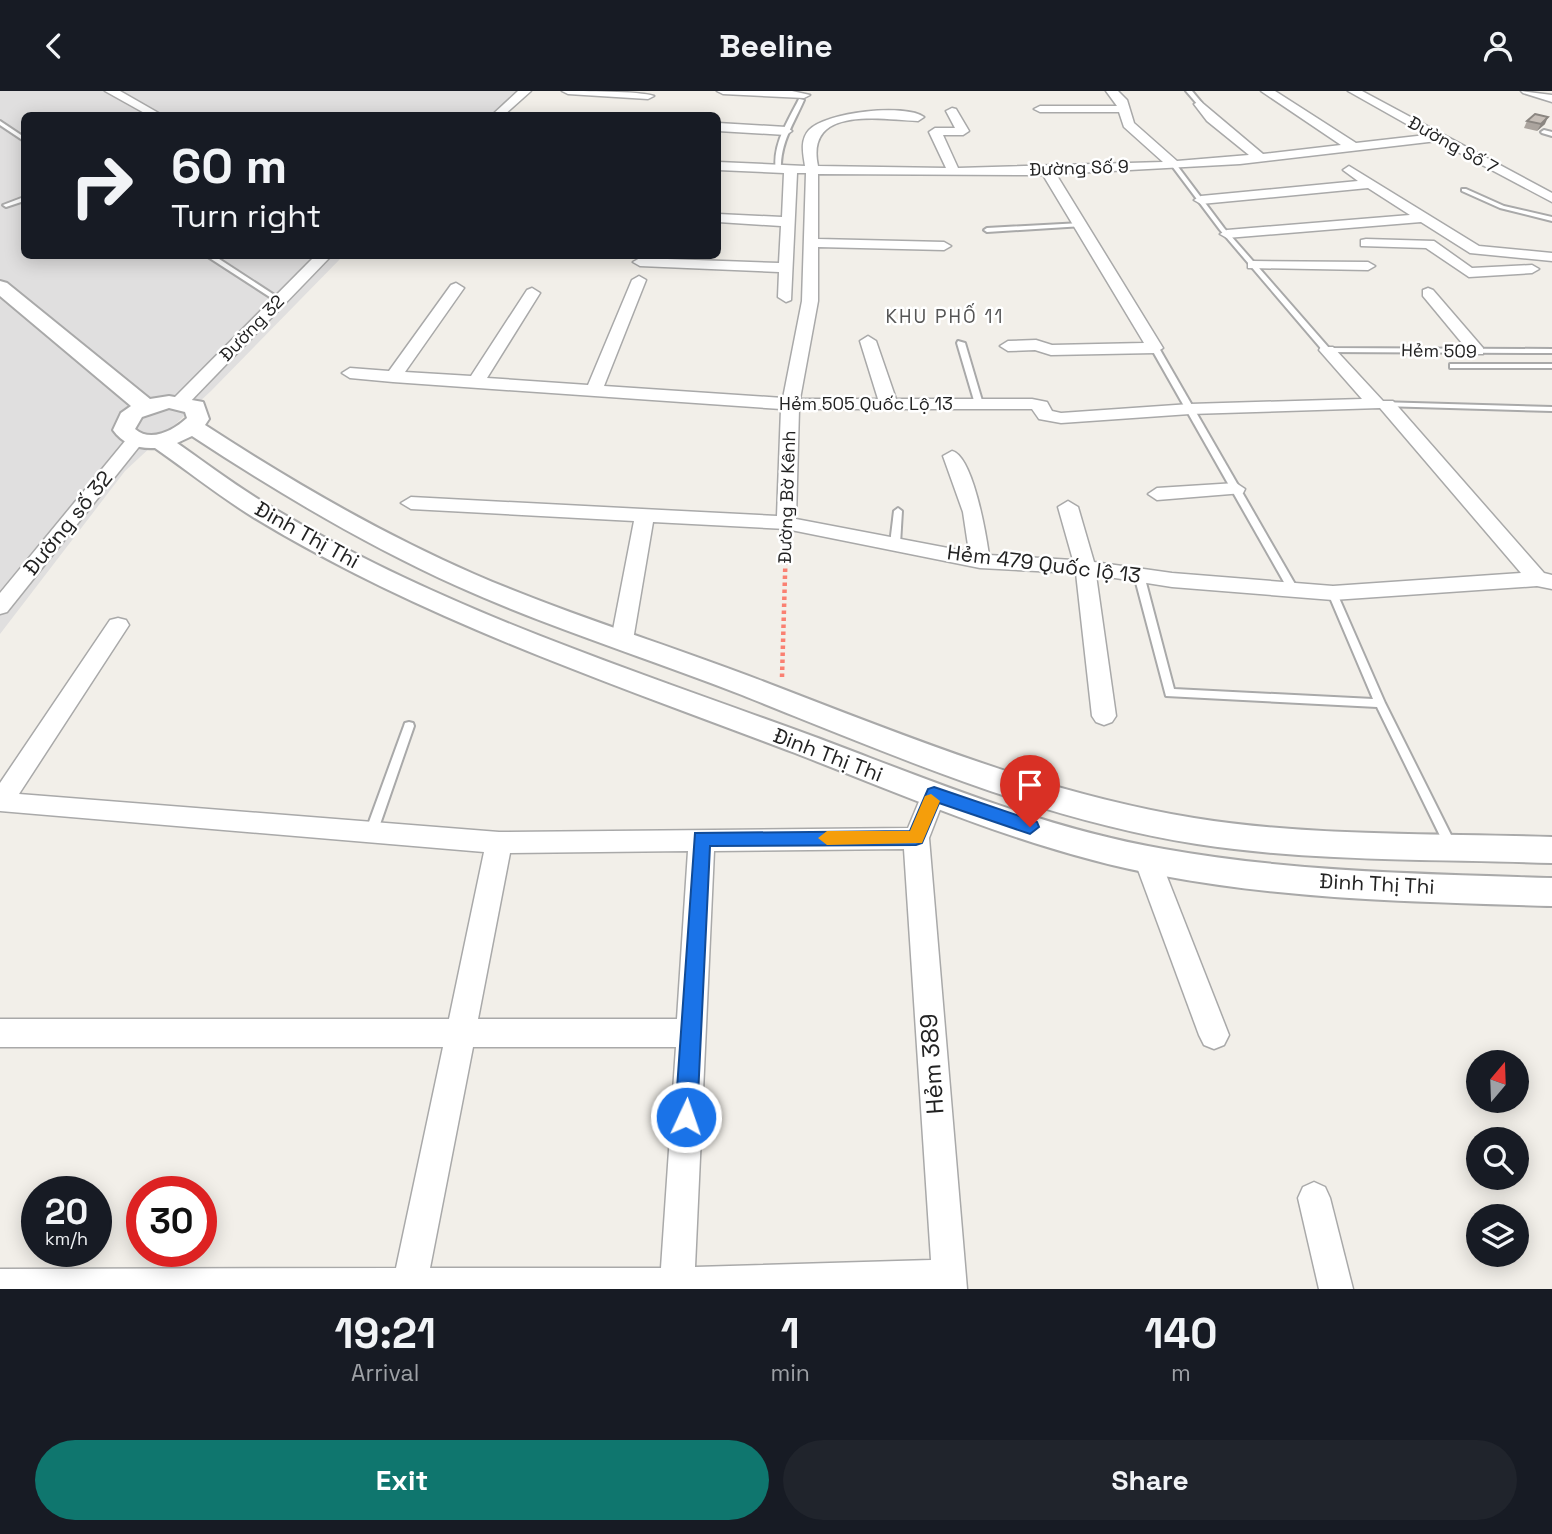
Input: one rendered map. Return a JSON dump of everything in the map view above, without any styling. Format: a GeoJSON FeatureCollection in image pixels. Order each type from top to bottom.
{"type":"FeatureCollection","features":[{"type":"Feature","properties":{"kind":"street"},"geometry":{"type":"LineString","coordinates":[[111,91],[150,112]]}},
{"type":"Feature","properties":{"kind":"street"},"geometry":{"type":"LineString","coordinates":[[488,107],[506,91]]}},
{"type":"Feature","properties":{"kind":"street"},"geometry":{"type":"LineString","coordinates":[[501,112],[525,91]]}},
{"type":"Feature","properties":{"kind":"street"},"geometry":{"type":"LineString","coordinates":[[568,91],[648,96]]}},
{"type":"Feature","properties":{"kind":"street"},"geometry":{"type":"LineString","coordinates":[[723,91],[803,95]]}},
{"type":"Feature","properties":{"kind":"street"},"geometry":{"type":"LineString","coordinates":[[1112,91],[1121,100],[1128,124],[1174,165]]}},
{"type":"Feature","properties":{"kind":"street"},"geometry":{"type":"LineString","coordinates":[[1267,91],[1353,147]]}},
{"type":"Feature","properties":{"kind":"street","name":"Đường Số 7"},"geometry":{"type":"LineString","coordinates":[[1354,91],[1552,198]]}},
{"type":"Feature","properties":{"kind":"street"},"geometry":{"type":"LineString","coordinates":[[1527,91],[1552,99]]}},
{"type":"Feature","properties":{"kind":"street"},"geometry":{"type":"LineString","coordinates":[[1200,104],[1211,118],[1260,157]]}},
{"type":"Feature","properties":{"kind":"street"},"geometry":{"type":"LineString","coordinates":[[1040,109],[1124,109]]}},
{"type":"Feature","properties":{"kind":"street"},"geometry":{"type":"LineString","coordinates":[[952,111],[963,131],[935,132],[953,170]]}},
{"type":"Feature","properties":{"kind":"street","name":"Đường Bờ Kênh"},"geometry":{"type":"LineString","coordinates":[[786,523],[790,404],[810,301],[812,169],[808,153],[809,139],[832,118],[918,117]]}},
{"type":"Feature","properties":{"kind":"street"},"geometry":{"type":"LineString","coordinates":[[721,127],[786,131]]}},
{"type":"Feature","properties":{"kind":"street","name":"Đường Số 9"},"geometry":{"type":"LineString","coordinates":[[721,166],[785,169],[1047,170],[1174,165],[1438,137]]}},
{"type":"Feature","properties":{"kind":"street"},"geometry":{"type":"LineString","coordinates":[[785,169],[790,222],[786,297]]}},
{"type":"Feature","properties":{"kind":"street"},"geometry":{"type":"LineString","coordinates":[[1007,346],[1036,345],[1051,351],[1155,348],[1047,170]]}},
{"type":"Feature","properties":{"kind":"street"},"geometry":{"type":"LineString","coordinates":[[1349,170],[1420,218],[1475,250],[1552,257]]}},
{"type":"Feature","properties":{"kind":"street"},"geometry":{"type":"LineString","coordinates":[[1200,200],[1369,184]]}},
{"type":"Feature","properties":{"kind":"street"},"geometry":{"type":"LineString","coordinates":[[721,218],[790,222]]}},
{"type":"Feature","properties":{"kind":"street"},"geometry":{"type":"LineString","coordinates":[[1227,234],[1420,218]]}},
{"type":"Feature","properties":{"kind":"street"},"geometry":{"type":"LineString","coordinates":[[812,243],[944,246]]}},
{"type":"Feature","properties":{"kind":"street"},"geometry":{"type":"LineString","coordinates":[[1366,243],[1429,244],[1469,273],[1552,267]]}},
{"type":"Feature","properties":{"kind":"street","name":"Đường 32"},"geometry":{"type":"LineString","coordinates":[[186,414],[278,300],[321,259]]}},
{"type":"Feature","properties":{"kind":"street"},"geometry":{"type":"LineString","coordinates":[[640,262],[786,268]]}},
{"type":"Feature","properties":{"kind":"street"},"geometry":{"type":"LineString","coordinates":[[1253,265],[1368,266]]}},
{"type":"Feature","properties":{"kind":"street"},"geometry":{"type":"LineString","coordinates":[[593,391],[639,280]]}},
{"type":"Feature","properties":{"kind":"street"},"geometry":{"type":"LineString","coordinates":[[0,287],[146,407],[186,414]]}},
{"type":"Feature","properties":{"kind":"street"},"geometry":{"type":"LineString","coordinates":[[393,377],[456,288]]}},
{"type":"Feature","properties":{"kind":"street"},"geometry":{"type":"LineString","coordinates":[[475,383],[532,293]]}},
{"type":"Feature","properties":{"kind":"street"},"geometry":{"type":"LineString","coordinates":[[1428,293],[1477,351]]}},
{"type":"Feature","properties":{"kind":"street"},"geometry":{"type":"LineString","coordinates":[[868,341],[889,405]]}},
{"type":"Feature","properties":{"kind":"street"},"geometry":{"type":"LineString","coordinates":[[1326,350],[1381,404],[1544,580]]}},
{"type":"Feature","properties":{"kind":"street","name":"Hẻm 505 Quốc Lộ 13"},"geometry":{"type":"LineString","coordinates":[[350,373],[790,404],[1037,404],[1045,415],[1060,418],[1190,409],[1381,404]]}},
{"type":"Feature","properties":{"kind":"street"},"geometry":{"type":"LineString","coordinates":[[146,407],[124,424],[128,436],[147,440],[186,414]]}},
{"type":"Feature","properties":{"kind":"street","name":"Đinh Thị Thi"},"geometry":{"type":"LineString","coordinates":[[186,414],[276,482],[431,565],[951,765],[1055,801],[1197,831],[1282,840],[1552,851]]}},
{"type":"Feature","properties":{"kind":"street","name":"Đinh Thị Thi"},"geometry":{"type":"LineString","coordinates":[[147,440],[260,511],[385,578],[493,628],[934,794],[1060,838],[1147,859],[1252,876],[1317,882],[1552,892]]}},
{"type":"Feature","properties":{"kind":"street","name":"Đường số 32"},"geometry":{"type":"LineString","coordinates":[[0,607],[147,440]]}},
{"type":"Feature","properties":{"kind":"street"},"geometry":{"type":"LineString","coordinates":[[952,456],[973,512],[980,561]]}},
{"type":"Feature","properties":{"kind":"street"},"geometry":{"type":"LineString","coordinates":[[1157,494],[1236,489]]}},
{"type":"Feature","properties":{"kind":"street","name":"Hẻm 479 Quốc lộ 13"},"geometry":{"type":"LineString","coordinates":[[411,503],[786,523],[980,561],[1085,567],[1294,591],[1333,593],[1544,580]]}},
{"type":"Feature","properties":{"kind":"street"},"geometry":{"type":"LineString","coordinates":[[1068,507],[1085,567],[1104,716]]}},
{"type":"Feature","properties":{"kind":"street"},"geometry":{"type":"LineString","coordinates":[[622,640],[643,517]]}},
{"type":"Feature","properties":{"kind":"street"},"geometry":{"type":"LineString","coordinates":[[118,625],[6,794],[5,803],[499,843],[916,838],[934,794]]}},
{"type":"Feature","properties":{"kind":"street","name":"Hẻm 389"},"geometry":{"type":"LineString","coordinates":[[916,838],[949,1282]]}},
{"type":"Feature","properties":{"kind":"street"},"geometry":{"type":"LineString","coordinates":[[677,1285],[702,839]]}},
{"type":"Feature","properties":{"kind":"street"},"geometry":{"type":"LineString","coordinates":[[410,1285],[499,843]]}},
{"type":"Feature","properties":{"kind":"street"},"geometry":{"type":"LineString","coordinates":[[1147,859],[1214,1035]]}},
{"type":"Feature","properties":{"kind":"street"},"geometry":{"type":"LineString","coordinates":[[0,1034],[691,1033]]}},
{"type":"Feature","properties":{"kind":"street"},"geometry":{"type":"LineString","coordinates":[[1314,1198],[1336,1289]]}},
{"type":"Feature","properties":{"kind":"street"},"geometry":{"type":"LineString","coordinates":[[0,1286],[949,1282]]}},
{"type":"Feature","properties":{"kind":"lane"},"geometry":{"type":"LineString","coordinates":[[1189,91],[1200,104]]}},
{"type":"Feature","properties":{"kind":"lane"},"geometry":{"type":"LineString","coordinates":[[785,169],[778,150],[803,95]]}},
{"type":"Feature","properties":{"kind":"lane"},"geometry":{"type":"LineString","coordinates":[[0,123],[21,137]]}},
{"type":"Feature","properties":{"kind":"lane"},"geometry":{"type":"LineString","coordinates":[[1544,132],[1552,134]]}},
{"type":"Feature","properties":{"kind":"lane"},"geometry":{"type":"LineString","coordinates":[[1174,165],[1227,234],[1326,350]]}},
{"type":"Feature","properties":{"kind":"lane"},"geometry":{"type":"LineString","coordinates":[[1464,190],[1502,207],[1552,219]]}},
{"type":"Feature","properties":{"kind":"lane"},"geometry":{"type":"LineString","coordinates":[[6,205],[21,200]]}},
{"type":"Feature","properties":{"kind":"lane"},"geometry":{"type":"LineString","coordinates":[[987,230],[1081,225]]}},
{"type":"Feature","properties":{"kind":"lane"},"geometry":{"type":"LineString","coordinates":[[214,259],[278,300]]}},
{"type":"Feature","properties":{"kind":"lane"},"geometry":{"type":"LineString","coordinates":[[961,343],[979,404]]}},
{"type":"Feature","properties":{"kind":"lane"},"geometry":{"type":"LineString","coordinates":[[1155,348],[1294,591]]}},
{"type":"Feature","properties":{"kind":"lane","name":"Hẻm 509"},"geometry":{"type":"LineString","coordinates":[[1326,350],[1552,351]]}},
{"type":"Feature","properties":{"kind":"lane"},"geometry":{"type":"LineString","coordinates":[[1454,366],[1552,366]]}},
{"type":"Feature","properties":{"kind":"lane"},"geometry":{"type":"LineString","coordinates":[[1381,404],[1552,409]]}},
{"type":"Feature","properties":{"kind":"lane"},"geometry":{"type":"LineString","coordinates":[[895,544],[898,511]]}},
{"type":"Feature","properties":{"kind":"lane"},"geometry":{"type":"LineString","coordinates":[[1139,575],[1170,693],[1380,703]]}},
{"type":"Feature","properties":{"kind":"lane"},"geometry":{"type":"LineString","coordinates":[[1333,593],[1380,703],[1451,847]]}},
{"type":"Feature","properties":{"kind":"lane"},"geometry":{"type":"LineString","coordinates":[[371,833],[409,726]]}},
{"type":"Feature","properties":{"kind":"path","name":"Đường Bờ Kênh"},"geometry":{"type":"LineString","coordinates":[[782,701],[786,523]]}},
{"type":"Feature","properties":{"kind":"shaded area"},"geometry":{"type":"Polygon","coordinates":[[[0,91],[517,91],[493,112],[21,112],[21,259],[340,259],[211,391],[125,471],[0,634],[0,91]]]}},
{"type":"Feature","properties":{"kind":"building"},"geometry":{"type":"Polygon","coordinates":[[[1535,114],[1548,117],[1541,124],[1527,121],[1535,114]]]}},
{"type":"Feature","properties":{"kind":"slow traffic"},"geometry":{"type":"LineString","coordinates":[[827,838],[916,838],[931,801]]}},
{"type":"Feature","properties":{"kind":"district","name":"KHU PHỐ 11"},"geometry":{"type":"Point","coordinates":[945,316]}},
{"type":"Feature","properties":{"kind":"route"},"geometry":{"type":"LineString","coordinates":[[686,1117],[702,839],[916,838],[934,794],[1030,827]]}}]}
